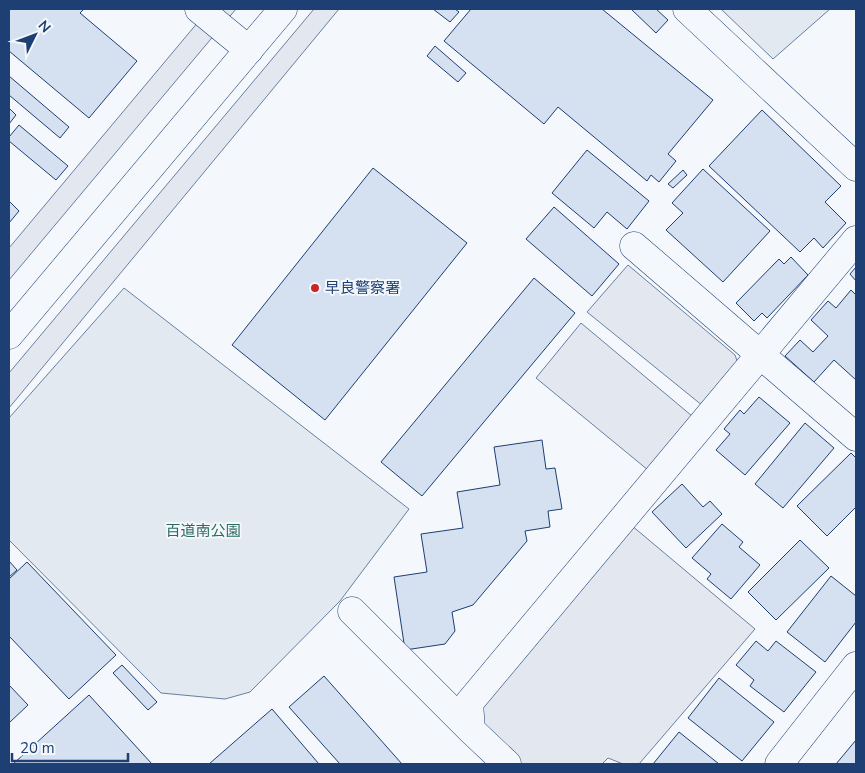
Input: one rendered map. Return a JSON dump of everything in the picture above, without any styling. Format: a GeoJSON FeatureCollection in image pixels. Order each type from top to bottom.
{"type":"FeatureCollection","features":[{"type":"Feature","properties":{"kind":"street"},"geometry":{"type":"LineString","coordinates":[[199,9],[249,50]]}},
{"type":"Feature","properties":{"kind":"street"},"geometry":{"type":"LineString","coordinates":[[9,335],[283,9]]}},
{"type":"Feature","properties":{"kind":"street"},"geometry":{"type":"LineString","coordinates":[[687,9],[856,167]]}},
{"type":"Feature","properties":{"kind":"street"},"geometry":{"type":"LineString","coordinates":[[471,730],[469,703],[856,240]]}},
{"type":"Feature","properties":{"kind":"street"},"geometry":{"type":"LineString","coordinates":[[634,246],[856,437]]}},
{"type":"Feature","properties":{"kind":"street"},"geometry":{"type":"LineString","coordinates":[[352,611],[506,764]]}},
{"type":"Feature","properties":{"kind":"street"},"geometry":{"type":"LineString","coordinates":[[779,764],[856,666]]}},
{"type":"Feature","properties":{"kind":"green space"},"geometry":{"type":"Polygon","coordinates":[[[721,9],[830,9],[773,59],[721,9]]]}},
{"type":"Feature","properties":{"kind":"green space","name":"百道南公園"},"geometry":{"type":"Polygon","coordinates":[[[124,288],[409,509],[340,601],[250,692],[225,699],[161,693],[9,540],[9,418],[124,288]]]}},
{"type":"Feature","properties":{"kind":"shaded area"},"geometry":{"type":"Polygon","coordinates":[[[209,9],[236,9],[9,280],[9,248],[209,9]]]}},
{"type":"Feature","properties":{"kind":"shaded area"},"geometry":{"type":"Polygon","coordinates":[[[314,9],[339,9],[9,408],[9,373],[314,9]]]}},
{"type":"Feature","properties":{"kind":"shaded area"},"geometry":{"type":"Polygon","coordinates":[[[628,265],[735,355],[739,366],[703,406],[587,312],[628,265]]]}},
{"type":"Feature","properties":{"kind":"shaded area"},"geometry":{"type":"Polygon","coordinates":[[[581,323],[692,416],[648,470],[536,378],[581,323]]]}},
{"type":"Feature","properties":{"kind":"shaded area"},"geometry":{"type":"Polygon","coordinates":[[[631,525],[755,629],[639,764],[623,764],[608,758],[602,764],[518,764],[488,736],[480,709],[631,525]]]}},
{"type":"Feature","properties":{"kind":"building"},"geometry":{"type":"Polygon","coordinates":[[[9,9],[84,9],[80,13],[137,61],[89,118],[9,51],[9,9]]]}},
{"type":"Feature","properties":{"kind":"building"},"geometry":{"type":"Polygon","coordinates":[[[433,9],[455,9],[459,12],[450,22],[433,9]]]}},
{"type":"Feature","properties":{"kind":"building"},"geometry":{"type":"Polygon","coordinates":[[[471,9],[602,9],[713,100],[668,154],[676,161],[659,182],[651,175],[647,181],[558,107],[544,124],[444,41],[471,9]]]}},
{"type":"Feature","properties":{"kind":"building"},"geometry":{"type":"Polygon","coordinates":[[[631,9],[656,9],[668,20],[656,33],[631,9]]]}},
{"type":"Feature","properties":{"kind":"building"},"geometry":{"type":"Polygon","coordinates":[[[435,46],[466,73],[458,82],[427,56],[435,46]]]}},
{"type":"Feature","properties":{"kind":"building"},"geometry":{"type":"Polygon","coordinates":[[[9,76],[69,127],[60,138],[9,95],[9,76]]]}},
{"type":"Feature","properties":{"kind":"building"},"geometry":{"type":"Polygon","coordinates":[[[9,108],[16,115],[9,124],[9,108]]]}},
{"type":"Feature","properties":{"kind":"building"},"geometry":{"type":"Polygon","coordinates":[[[762,110],[841,186],[825,202],[846,223],[823,248],[814,238],[800,252],[709,166],[762,110]]]}},
{"type":"Feature","properties":{"kind":"building"},"geometry":{"type":"Polygon","coordinates":[[[19,125],[68,166],[56,180],[9,141],[9,137],[19,125]]]}},
{"type":"Feature","properties":{"kind":"building"},"geometry":{"type":"Polygon","coordinates":[[[587,150],[649,201],[627,229],[607,212],[594,228],[552,193],[587,150]]]}},
{"type":"Feature","properties":{"kind":"building"},"geometry":{"type":"Polygon","coordinates":[[[373,168],[467,243],[325,420],[232,345],[373,168]]]}},
{"type":"Feature","properties":{"kind":"building"},"geometry":{"type":"Polygon","coordinates":[[[703,169],[770,231],[723,282],[666,230],[683,213],[672,203],[703,169]]]}},
{"type":"Feature","properties":{"kind":"building"},"geometry":{"type":"Polygon","coordinates":[[[683,170],[687,175],[673,188],[668,184],[683,170]]]}},
{"type":"Feature","properties":{"kind":"building"},"geometry":{"type":"Polygon","coordinates":[[[9,201],[19,211],[9,223],[9,201]]]}},
{"type":"Feature","properties":{"kind":"building"},"geometry":{"type":"Polygon","coordinates":[[[554,207],[619,264],[592,296],[526,239],[554,207]]]}},
{"type":"Feature","properties":{"kind":"building"},"geometry":{"type":"Polygon","coordinates":[[[791,257],[808,275],[767,318],[762,313],[754,321],[736,303],[779,259],[784,264],[791,257]]]}},
{"type":"Feature","properties":{"kind":"building"},"geometry":{"type":"Polygon","coordinates":[[[856,267],[856,281],[850,274],[856,267]]]}},
{"type":"Feature","properties":{"kind":"building"},"geometry":{"type":"Polygon","coordinates":[[[534,278],[575,313],[422,496],[381,462],[534,278]]]}},
{"type":"Feature","properties":{"kind":"building"},"geometry":{"type":"Polygon","coordinates":[[[851,290],[856,295],[856,380],[834,360],[814,382],[785,356],[800,340],[813,352],[828,336],[811,320],[828,301],[836,308],[851,290]]]}},
{"type":"Feature","properties":{"kind":"building"},"geometry":{"type":"Polygon","coordinates":[[[759,397],[790,423],[745,475],[716,450],[730,434],[724,429],[740,410],[744,414],[759,397]]]}},
{"type":"Feature","properties":{"kind":"building"},"geometry":{"type":"Polygon","coordinates":[[[805,423],[834,448],[783,508],[755,484],[805,423]]]}},
{"type":"Feature","properties":{"kind":"building"},"geometry":{"type":"Polygon","coordinates":[[[542,440],[546,469],[555,468],[562,509],[548,511],[550,527],[525,531],[527,541],[473,605],[452,612],[455,631],[445,644],[405,650],[394,577],[427,572],[421,534],[463,528],[457,492],[500,485],[494,447],[542,440]]]}},
{"type":"Feature","properties":{"kind":"building"},"geometry":{"type":"Polygon","coordinates":[[[851,453],[856,458],[856,507],[827,536],[797,506],[851,453]]]}},
{"type":"Feature","properties":{"kind":"building"},"geometry":{"type":"Polygon","coordinates":[[[682,484],[703,507],[710,501],[722,514],[686,548],[652,512],[682,484]]]}},
{"type":"Feature","properties":{"kind":"building"},"geometry":{"type":"Polygon","coordinates":[[[722,524],[743,542],[739,547],[760,565],[731,599],[707,579],[711,574],[692,558],[722,524]]]}},
{"type":"Feature","properties":{"kind":"building"},"geometry":{"type":"Polygon","coordinates":[[[800,540],[829,568],[776,620],[748,592],[800,540]]]}},
{"type":"Feature","properties":{"kind":"building"},"geometry":{"type":"Polygon","coordinates":[[[9,561],[17,570],[9,577],[9,561]]]}},
{"type":"Feature","properties":{"kind":"building"},"geometry":{"type":"Polygon","coordinates":[[[27,562],[116,655],[69,699],[9,636],[9,579],[27,562]]]}},
{"type":"Feature","properties":{"kind":"building"},"geometry":{"type":"Polygon","coordinates":[[[831,576],[856,596],[856,622],[825,662],[787,632],[831,576]]]}},
{"type":"Feature","properties":{"kind":"building"},"geometry":{"type":"Polygon","coordinates":[[[756,641],[768,651],[776,641],[816,672],[784,712],[750,686],[754,680],[736,665],[756,641]]]}},
{"type":"Feature","properties":{"kind":"building"},"geometry":{"type":"Polygon","coordinates":[[[122,665],[157,702],[148,710],[113,673],[122,665]]]}},
{"type":"Feature","properties":{"kind":"building"},"geometry":{"type":"Polygon","coordinates":[[[324,676],[402,764],[340,764],[289,707],[324,676]]]}},
{"type":"Feature","properties":{"kind":"building"},"geometry":{"type":"Polygon","coordinates":[[[719,678],[774,722],[742,761],[688,718],[719,678]]]}},
{"type":"Feature","properties":{"kind":"building"},"geometry":{"type":"Polygon","coordinates":[[[9,685],[28,705],[9,723],[9,685]]]}},
{"type":"Feature","properties":{"kind":"building"},"geometry":{"type":"Polygon","coordinates":[[[89,695],[152,764],[13,764],[89,695]]]}},
{"type":"Feature","properties":{"kind":"building"},"geometry":{"type":"Polygon","coordinates":[[[272,709],[319,764],[209,764],[272,709]]]}},
{"type":"Feature","properties":{"kind":"building"},"geometry":{"type":"Polygon","coordinates":[[[679,732],[719,764],[653,764],[679,732]]]}},
{"type":"Feature","properties":{"kind":"building"},"geometry":{"type":"Polygon","coordinates":[[[856,740],[856,764],[836,764],[856,740]]]}},
{"type":"Feature","properties":{"kind":"place","name":"早良警察署"},"geometry":{"type":"Point","coordinates":[315,288]}}]}
